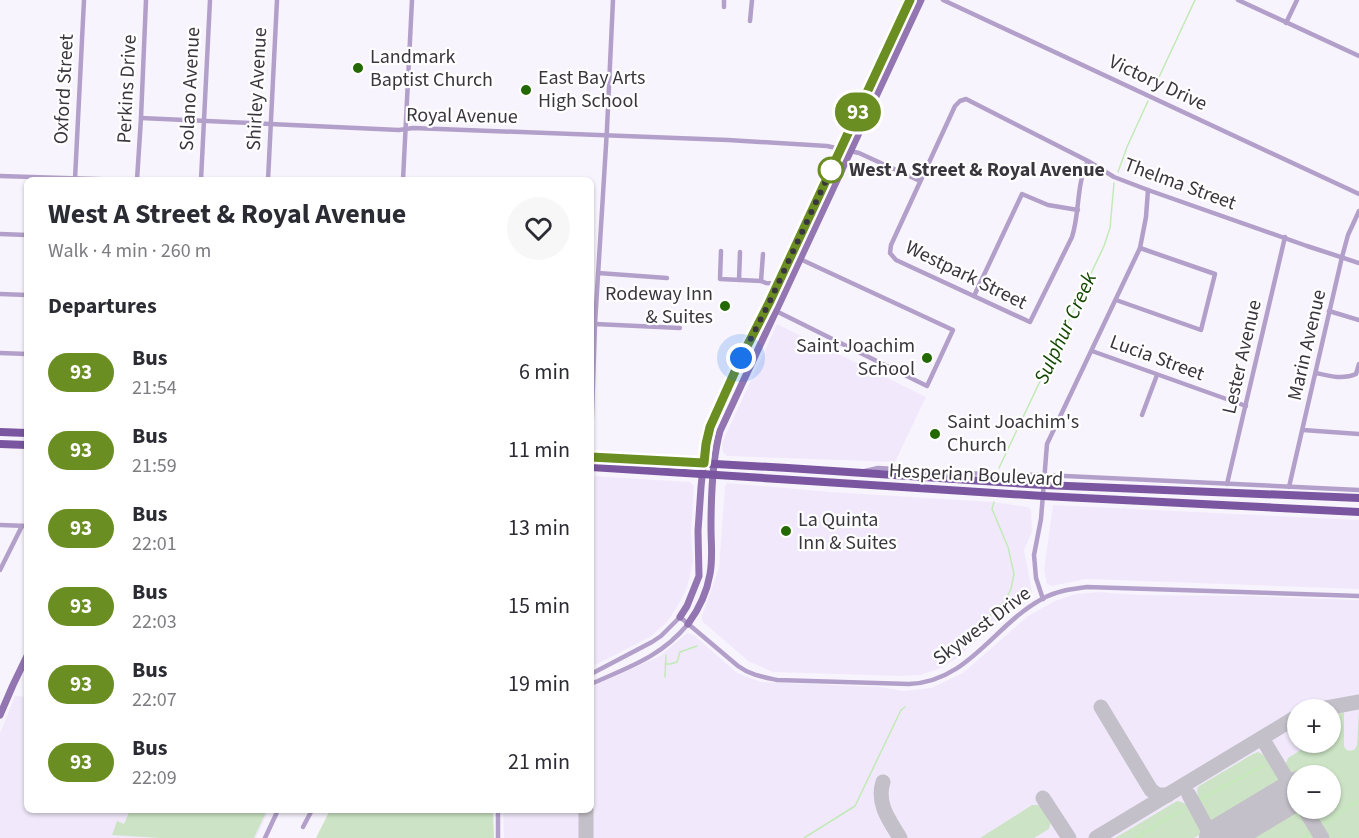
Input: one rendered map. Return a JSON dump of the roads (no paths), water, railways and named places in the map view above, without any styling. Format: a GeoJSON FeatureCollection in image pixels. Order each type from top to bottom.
{"type":"FeatureCollection","features":[{"type":"Feature","properties":{"kind":"main road"},"geometry":{"type":"LineString","coordinates":[[680,617],[699,576],[698,531],[702,474],[710,427],[910,0]]}},
{"type":"Feature","properties":{"kind":"main road"},"geometry":{"type":"LineString","coordinates":[[688,624],[703,600],[710,575],[714,475],[720,432],[921,0]]}},
{"type":"Feature","properties":{"kind":"main road"},"geometry":{"type":"LineString","coordinates":[[769,303],[776,312]]}},
{"type":"Feature","properties":{"kind":"main road"},"geometry":{"type":"LineString","coordinates":[[741,358],[747,374]]}},
{"type":"Feature","properties":{"kind":"main road"},"geometry":{"type":"LineString","coordinates":[[0,434],[24,433]]}},
{"type":"Feature","properties":{"kind":"main road"},"geometry":{"type":"LineString","coordinates":[[0,444],[24,445]]}},
{"type":"Feature","properties":{"kind":"main road","name":"Hesperian Boulevard"},"geometry":{"type":"LineString","coordinates":[[594,457],[1044,485],[1359,498]]}},
{"type":"Feature","properties":{"kind":"main road","name":"Hesperian Boulevard"},"geometry":{"type":"LineString","coordinates":[[594,467],[1044,496],[1359,512]]}},
{"type":"Feature","properties":{"kind":"main road"},"geometry":{"type":"LineString","coordinates":[[0,715],[24,662]]}},
{"type":"Feature","properties":{"kind":"street","name":"Oxford Street"},"geometry":{"type":"LineString","coordinates":[[75,177],[84,0]]}},
{"type":"Feature","properties":{"kind":"street","name":"Perkins Drive"},"geometry":{"type":"LineString","coordinates":[[137,177],[146,0]]}},
{"type":"Feature","properties":{"kind":"street","name":"Solano Avenue"},"geometry":{"type":"LineString","coordinates":[[201,177],[210,0]]}},
{"type":"Feature","properties":{"kind":"street","name":"Shirley Avenue"},"geometry":{"type":"LineString","coordinates":[[268,177],[276,0]]}},
{"type":"Feature","properties":{"kind":"street"},"geometry":{"type":"LineString","coordinates":[[403,177],[412,0]]}},
{"type":"Feature","properties":{"kind":"street"},"geometry":{"type":"LineString","coordinates":[[594,354],[613,0]]}},
{"type":"Feature","properties":{"kind":"street"},"geometry":{"type":"LineString","coordinates":[[724,0],[724,8]]}},
{"type":"Feature","properties":{"kind":"street"},"geometry":{"type":"LineString","coordinates":[[750,21],[752,0]]}},
{"type":"Feature","properties":{"kind":"street","name":"Victory Drive"},"geometry":{"type":"LineString","coordinates":[[943,0],[1359,194]]}},
{"type":"Feature","properties":{"kind":"street"},"geometry":{"type":"LineString","coordinates":[[1238,0],[1359,57]]}},
{"type":"Feature","properties":{"kind":"street"},"geometry":{"type":"LineString","coordinates":[[1286,23],[1297,0]]}},
{"type":"Feature","properties":{"kind":"street","name":"Thelma Street"},"geometry":{"type":"LineString","coordinates":[[920,181],[955,106],[966,99],[1088,161],[1114,177],[1359,263]]}},
{"type":"Feature","properties":{"kind":"street","name":"Royal Avenue"},"geometry":{"type":"LineString","coordinates":[[141,118],[399,130],[413,128],[740,140],[827,146],[859,153],[920,181]]}},
{"type":"Feature","properties":{"kind":"street"},"geometry":{"type":"LineString","coordinates":[[974,296],[1022,194],[1048,205],[1078,210],[1081,180],[1088,161]]}},
{"type":"Feature","properties":{"kind":"street"},"geometry":{"type":"LineString","coordinates":[[0,177],[24,177]]}},
{"type":"Feature","properties":{"kind":"street","name":"Westpark Street"},"geometry":{"type":"LineString","coordinates":[[920,181],[891,244],[890,253],[896,260],[1030,322],[1072,237],[1078,210]]}},
{"type":"Feature","properties":{"kind":"street"},"geometry":{"type":"LineString","coordinates":[[1043,598],[1036,578],[1034,555],[1044,496],[1047,444],[1140,248],[1148,190]]}},
{"type":"Feature","properties":{"kind":"street","name":"Marin Avenue"},"geometry":{"type":"LineString","coordinates":[[1289,487],[1347,235],[1358,213]]}},
{"type":"Feature","properties":{"kind":"street"},"geometry":{"type":"LineString","coordinates":[[0,234],[24,235]]}},
{"type":"Feature","properties":{"kind":"street","name":"Lester Avenue"},"geometry":{"type":"LineString","coordinates":[[1227,484],[1285,237]]}},
{"type":"Feature","properties":{"kind":"street"},"geometry":{"type":"LineString","coordinates":[[1116,300],[1201,330],[1215,274],[1140,248]]}},
{"type":"Feature","properties":{"kind":"street"},"geometry":{"type":"LineString","coordinates":[[721,251],[720,279],[778,284]]}},
{"type":"Feature","properties":{"kind":"street"},"geometry":{"type":"LineString","coordinates":[[739,280],[740,252]]}},
{"type":"Feature","properties":{"kind":"street"},"geometry":{"type":"LineString","coordinates":[[760,281],[763,254]]}},
{"type":"Feature","properties":{"kind":"street"},"geometry":{"type":"LineString","coordinates":[[776,312],[927,386],[953,330],[800,259]]}},
{"type":"Feature","properties":{"kind":"street"},"geometry":{"type":"LineString","coordinates":[[598,273],[667,278]]}},
{"type":"Feature","properties":{"kind":"street"},"geometry":{"type":"LineString","coordinates":[[0,294],[24,295]]}},
{"type":"Feature","properties":{"kind":"street"},"geometry":{"type":"LineString","coordinates":[[1329,311],[1359,320]]}},
{"type":"Feature","properties":{"kind":"street"},"geometry":{"type":"LineString","coordinates":[[595,324],[680,328]]}},
{"type":"Feature","properties":{"kind":"street","name":"Lucia Street"},"geometry":{"type":"LineString","coordinates":[[1092,351],[1246,406]]}},
{"type":"Feature","properties":{"kind":"street"},"geometry":{"type":"LineString","coordinates":[[0,353],[24,354]]}},
{"type":"Feature","properties":{"kind":"street"},"geometry":{"type":"LineString","coordinates":[[1316,373],[1341,378],[1350,377],[1356,374],[1359,364]]}},
{"type":"Feature","properties":{"kind":"street"},"geometry":{"type":"LineString","coordinates":[[1142,415],[1157,375]]}},
{"type":"Feature","properties":{"kind":"street"},"geometry":{"type":"LineString","coordinates":[[1303,430],[1359,434]]}},
{"type":"Feature","properties":{"kind":"street","name":"Hesperian Boulevard"},"geometry":{"type":"LineString","coordinates":[[856,472],[878,468],[1359,490]]}},
{"type":"Feature","properties":{"kind":"street"},"geometry":{"type":"LineString","coordinates":[[0,525],[24,526]]}},
{"type":"Feature","properties":{"kind":"street"},"geometry":{"type":"LineString","coordinates":[[0,570],[24,528]]}},
{"type":"Feature","properties":{"kind":"street","name":"Skywest Drive"},"geometry":{"type":"LineString","coordinates":[[680,617],[738,666],[759,676],[777,680],[913,684],[939,679],[957,669],[1014,618],[1043,598],[1071,589],[1087,587],[1359,596]]}},
{"type":"Feature","properties":{"kind":"street"},"geometry":{"type":"LineString","coordinates":[[594,673],[642,649],[661,636],[680,617]]}},
{"type":"Feature","properties":{"kind":"street"},"geometry":{"type":"LineString","coordinates":[[594,683],[659,652],[688,624]]}},
{"type":"Feature","properties":{"kind":"street"},"geometry":{"type":"LineString","coordinates":[[266,838],[277,813]]}},
{"type":"Feature","properties":{"kind":"street"},"geometry":{"type":"LineString","coordinates":[[303,827],[310,813]]}},
{"type":"Feature","properties":{"kind":"street"},"geometry":{"type":"LineString","coordinates":[[498,813],[498,838]]}},
{"type":"Feature","properties":{"kind":"waterway","name":"Sulphur Creek"},"geometry":{"type":"LineString","coordinates":[[1153,90],[1195,0]]}},
{"type":"Feature","properties":{"kind":"waterway","name":"Sulphur Creek"},"geometry":{"type":"LineString","coordinates":[[1118,172],[1148,101]]}},
{"type":"Feature","properties":{"kind":"waterway","name":"Sulphur Creek"},"geometry":{"type":"LineString","coordinates":[[999,468],[1104,246],[1110,228],[1114,183]]}},
{"type":"Feature","properties":{"kind":"waterway","name":"Sulphur Creek"},"geometry":{"type":"LineString","coordinates":[[939,665],[1005,601],[1011,589],[1014,574],[1008,547],[992,509],[994,502]]}},
{"type":"Feature","properties":{"kind":"waterway"},"geometry":{"type":"LineString","coordinates":[[665,664],[677,662],[680,652],[697,646]]}},
{"type":"Feature","properties":{"kind":"waterway"},"geometry":{"type":"LineString","coordinates":[[665,677],[666,655]]}},
{"type":"Feature","properties":{"kind":"waterway","name":"Sulphur Creek"},"geometry":{"type":"LineString","coordinates":[[804,838],[855,806],[901,710],[905,707]]}},
{"type":"Feature","properties":{"kind":"waterway"},"geometry":{"type":"LineString","coordinates":[[1201,799],[1264,765]]}},
{"type":"Feature","properties":{"kind":"waterway"},"geometry":{"type":"LineString","coordinates":[[1326,824],[1347,807],[1359,801]]}},
{"type":"Feature","properties":{"kind":"waterway"},"geometry":{"type":"LineString","coordinates":[[1136,838],[1182,810]]}},
{"type":"Feature","properties":{"kind":"waterway"},"geometry":{"type":"LineString","coordinates":[[1303,838],[1310,834]]}},
{"type":"Feature","properties":{"kind":"place","name":"Landmark Baptist Church"},"geometry":{"type":"Point","coordinates":[358,68]}},
{"type":"Feature","properties":{"kind":"place","name":"East Bay Arts High School"},"geometry":{"type":"Point","coordinates":[526,90]}},
{"type":"Feature","properties":{"kind":"place","name":"West A Street & Royal Avenue"},"geometry":{"type":"Point","coordinates":[831,170]}},
{"type":"Feature","properties":{"kind":"place","name":"Rodeway Inn & Suites"},"geometry":{"type":"Point","coordinates":[725,306]}},
{"type":"Feature","properties":{"kind":"place","name":"Saint Joachim School"},"geometry":{"type":"Point","coordinates":[927,358]}},
{"type":"Feature","properties":{"kind":"place","name":"Saint Joachim's Church"},"geometry":{"type":"Point","coordinates":[935,434]}},
{"type":"Feature","properties":{"kind":"place","name":"La Quinta Inn & Suites"},"geometry":{"type":"Point","coordinates":[786,531]}}]}
